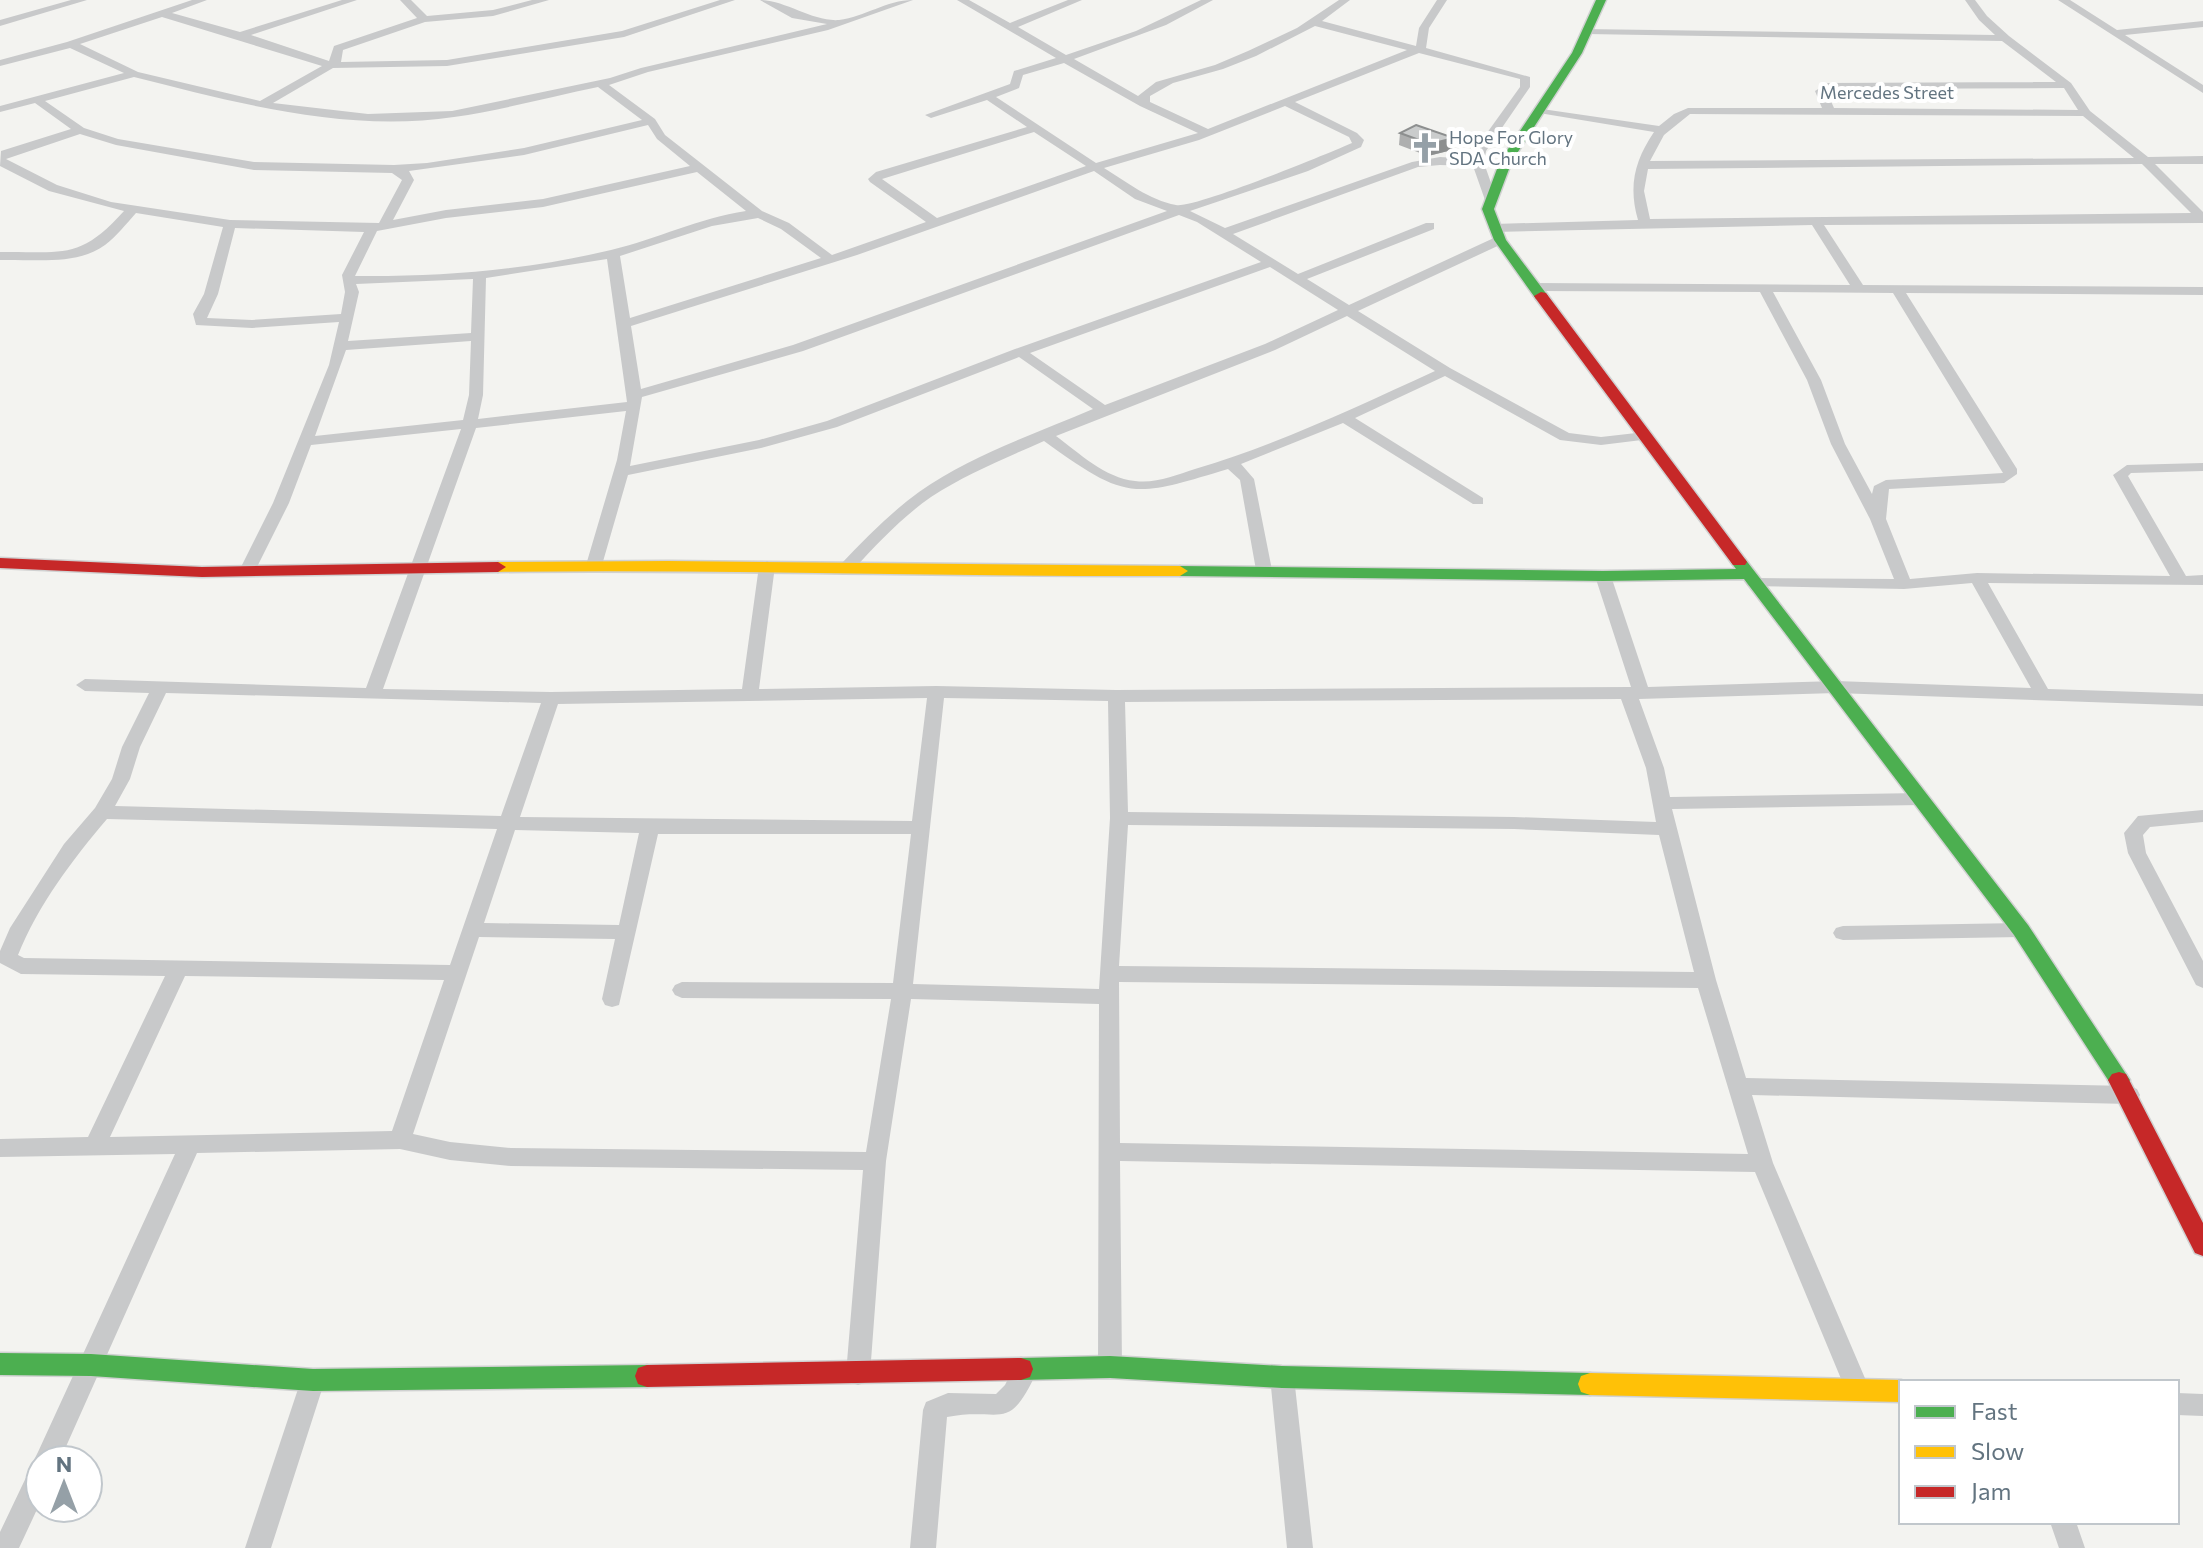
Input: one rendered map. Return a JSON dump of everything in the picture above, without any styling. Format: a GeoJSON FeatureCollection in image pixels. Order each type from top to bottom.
{"type":"FeatureCollection","features":[{"type":"Feature","properties":{"kind":"street"},"geometry":{"type":"LineString","coordinates":[[0,23],[82,0]]}},
{"type":"Feature","properties":{"kind":"street"},"geometry":{"type":"LineString","coordinates":[[0,63],[71,44],[202,0]]}},
{"type":"Feature","properties":{"kind":"street"},"geometry":{"type":"LineString","coordinates":[[240,35],[352,0]]}},
{"type":"Feature","properties":{"kind":"street"},"geometry":{"type":"LineString","coordinates":[[405,0],[424,19]]}},
{"type":"Feature","properties":{"kind":"street"},"geometry":{"type":"LineString","coordinates":[[261,105],[331,65],[337,60],[335,54],[342,45],[424,19],[493,13],[544,0]]}},
{"type":"Feature","properties":{"kind":"street"},"geometry":{"type":"LineString","coordinates":[[163,14],[331,65],[447,63],[624,34],[730,0]]}},
{"type":"Feature","properties":{"kind":"street"},"geometry":{"type":"LineString","coordinates":[[765,0],[796,16],[837,21]]}},
{"type":"Feature","properties":{"kind":"street"},"geometry":{"type":"LineString","coordinates":[[71,44],[134,74],[261,105],[368,117],[452,114],[600,84],[778,36],[824,28],[837,21],[908,0]]}},
{"type":"Feature","properties":{"kind":"street"},"geometry":{"type":"LineString","coordinates":[[962,0],[1144,104],[1207,133]]}},
{"type":"Feature","properties":{"kind":"street"},"geometry":{"type":"LineString","coordinates":[[1012,26],[1077,0]]}},
{"type":"Feature","properties":{"kind":"street"},"geometry":{"type":"LineString","coordinates":[[931,115],[1015,86],[1018,73],[1063,60],[1185,13],[1208,0]]}},
{"type":"Feature","properties":{"kind":"street"},"geometry":{"type":"LineString","coordinates":[[1144,104],[1144,95],[1158,85],[1194,76],[1257,52],[1345,0]]}},
{"type":"Feature","properties":{"kind":"street"},"geometry":{"type":"LineString","coordinates":[[1421,48],[1424,28],[1442,0]]}},
{"type":"Feature","properties":{"kind":"street"},"geometry":{"type":"LineString","coordinates":[[1601,0],[1577,53],[1506,161],[1488,209],[1497,234],[1751,579],[2021,930],[2129,1095],[2203,1246]]}},
{"type":"Feature","properties":{"kind":"street"},"geometry":{"type":"LineString","coordinates":[[1970,0],[1983,18],[2005,38],[2067,85],[2086,113],[2145,161],[2202,218]]}},
{"type":"Feature","properties":{"kind":"street"},"geometry":{"type":"LineString","coordinates":[[2063,0],[2203,90]]}},
{"type":"Feature","properties":{"kind":"street"},"geometry":{"type":"LineString","coordinates":[[1312,22],[1518,73],[1527,80],[1518,98],[1480,151],[1478,163],[1491,200]]}},
{"type":"Feature","properties":{"kind":"street"},"geometry":{"type":"LineString","coordinates":[[2118,33],[2203,24]]}},
{"type":"Feature","properties":{"kind":"street"},"geometry":{"type":"LineString","coordinates":[[1587,31],[2005,38]]}},
{"type":"Feature","properties":{"kind":"street"},"geometry":{"type":"LineString","coordinates":[[625,324],[830,259],[1094,167],[1207,133],[1421,48]]}},
{"type":"Feature","properties":{"kind":"street"},"geometry":{"type":"LineString","coordinates":[[0,52],[13,59]]}},
{"type":"Feature","properties":{"kind":"street"},"geometry":{"type":"LineString","coordinates":[[0,109],[134,74]]}},
{"type":"Feature","properties":{"kind":"street"},"geometry":{"type":"LineString","coordinates":[[2184,78],[2203,76]]}},
{"type":"Feature","properties":{"kind":"street"},"geometry":{"type":"LineString","coordinates":[[600,84],[651,121],[661,137],[758,214],[775,221],[830,259]]}},
{"type":"Feature","properties":{"kind":"street"},"geometry":{"type":"LineString","coordinates":[[1829,111],[1822,88],[1841,85],[2067,85]]}},
{"type":"Feature","properties":{"kind":"street"},"geometry":{"type":"LineString","coordinates":[[988,96],[1149,202],[1201,219],[1445,371],[1565,437],[1601,441],[1645,436]]}},
{"type":"Feature","properties":{"kind":"street"},"geometry":{"type":"LineString","coordinates":[[37,100],[80,130],[116,142],[230,163],[394,169],[463,165],[506,158],[651,121]]}},
{"type":"Feature","properties":{"kind":"street"},"geometry":{"type":"LineString","coordinates":[[303,442],[634,400],[798,348],[1064,250],[1304,168],[1357,145],[1358,140],[1353,135],[1286,102]]}},
{"type":"Feature","properties":{"kind":"street"},"geometry":{"type":"LineString","coordinates":[[1539,110],[1662,130],[1643,165],[1638,189],[1645,223]]}},
{"type":"Feature","properties":{"kind":"street","name":"Mercedes Street"},"geometry":{"type":"LineString","coordinates":[[1662,130],[1675,115],[1688,111],[2086,113]]}},
{"type":"Feature","properties":{"kind":"street"},"geometry":{"type":"LineString","coordinates":[[935,223],[874,179],[1037,127]]}},
{"type":"Feature","properties":{"kind":"street"},"geometry":{"type":"LineString","coordinates":[[80,130],[5,153],[0,159],[27,176],[68,194],[133,209],[230,224],[378,227],[446,214],[581,196],[702,167]]}},
{"type":"Feature","properties":{"kind":"street"},"geometry":{"type":"LineString","coordinates":[[1643,165],[2203,160]]}},
{"type":"Feature","properties":{"kind":"street"},"geometry":{"type":"LineString","coordinates":[[1224,233],[1416,164],[1440,161],[1478,163]]}},
{"type":"Feature","properties":{"kind":"street"},"geometry":{"type":"LineString","coordinates":[[247,571],[281,503],[336,365],[352,292],[348,275],[408,180],[404,173],[394,169]]}},
{"type":"Feature","properties":{"kind":"street"},"geometry":{"type":"LineString","coordinates":[[0,256],[89,250],[133,209]]}},
{"type":"Feature","properties":{"kind":"street"},"geometry":{"type":"LineString","coordinates":[[349,280],[480,275],[613,254],[733,218],[758,214]]}},
{"type":"Feature","properties":{"kind":"street"},"geometry":{"type":"LineString","coordinates":[[847,567],[887,525],[926,494],[979,464],[1103,410],[1270,347],[1351,311],[1497,234],[1645,223],[2202,218]]}},
{"type":"Feature","properties":{"kind":"street"},"geometry":{"type":"LineString","coordinates":[[1817,223],[1859,289]]}},
{"type":"Feature","properties":{"kind":"street"},"geometry":{"type":"LineString","coordinates":[[230,224],[211,294],[200,314],[201,322],[241,325],[348,317]]}},
{"type":"Feature","properties":{"kind":"street"},"geometry":{"type":"LineString","coordinates":[[1298,278],[1430,226]]}},
{"type":"Feature","properties":{"kind":"street"},"geometry":{"type":"LineString","coordinates":[[594,565],[621,472],[634,400],[613,254]]}},
{"type":"Feature","properties":{"kind":"street"},"geometry":{"type":"LineString","coordinates":[[621,472],[761,444],[832,424],[1020,352],[1272,262]]}},
{"type":"Feature","properties":{"kind":"street"},"geometry":{"type":"LineString","coordinates":[[372,694],[470,423],[476,395],[480,275]]}},
{"type":"Feature","properties":{"kind":"street"},"geometry":{"type":"LineString","coordinates":[[1534,287],[2203,291]]}},
{"type":"Feature","properties":{"kind":"street"},"geometry":{"type":"LineString","coordinates":[[1764,288],[1814,380],[1838,444],[1878,519],[1904,584]]}},
{"type":"Feature","properties":{"kind":"street"},"geometry":{"type":"LineString","coordinates":[[1878,519],[1882,505],[1879,489],[1886,485],[2004,479],[2010,474],[2010,469],[1898,290]]}},
{"type":"Feature","properties":{"kind":"street"},"geometry":{"type":"LineString","coordinates":[[341,346],[477,337]]}},
{"type":"Feature","properties":{"kind":"street"},"geometry":{"type":"LineString","coordinates":[[1020,352],[1103,410]]}},
{"type":"Feature","properties":{"kind":"street"},"geometry":{"type":"LineString","coordinates":[[1045,435],[1099,472],[1134,486],[1153,485],[1232,464],[1445,371]]}},
{"type":"Feature","properties":{"kind":"street"},"geometry":{"type":"LineString","coordinates":[[1343,417],[1478,501]]}},
{"type":"Feature","properties":{"kind":"street"},"geometry":{"type":"LineString","coordinates":[[1232,464],[1247,479],[1264,570]]}},
{"type":"Feature","properties":{"kind":"street"},"geometry":{"type":"LineString","coordinates":[[2181,581],[2120,475],[2127,469],[2203,467]]}},
{"type":"Feature","properties":{"kind":"street"},"geometry":{"type":"LineString","coordinates":[[0,563],[247,571],[594,565],[847,567],[1052,573],[1264,570],[1904,584],[1977,578],[2203,580]]}},
{"type":"Feature","properties":{"kind":"street"},"geometry":{"type":"LineString","coordinates":[[750,695],[767,566]]}},
{"type":"Feature","properties":{"kind":"street"},"geometry":{"type":"LineString","coordinates":[[1603,576],[1655,768],[1667,829],[1706,980],[1762,1163],[1858,1390]]}},
{"type":"Feature","properties":{"kind":"street"},"geometry":{"type":"LineString","coordinates":[[1977,578],[2043,695]]}},
{"type":"Feature","properties":{"kind":"street"},"geometry":{"type":"LineString","coordinates":[[85,685],[551,698],[936,692],[1116,696],[1634,693],[1836,687],[2203,700]]}},
{"type":"Feature","properties":{"kind":"street"},"geometry":{"type":"LineString","coordinates":[[160,687],[131,747],[121,779],[102,812],[71,849],[17,933],[7,958],[21,966],[458,973]]}},
{"type":"Feature","properties":{"kind":"street"},"geometry":{"type":"LineString","coordinates":[[858,1374],[875,1161],[902,991],[936,692]]}},
{"type":"Feature","properties":{"kind":"street"},"geometry":{"type":"LineString","coordinates":[[1110,1367],[1109,974],[1119,818],[1116,696]]}},
{"type":"Feature","properties":{"kind":"street"},"geometry":{"type":"LineString","coordinates":[[400,1140],[551,698]]}},
{"type":"Feature","properties":{"kind":"street"},"geometry":{"type":"LineString","coordinates":[[1663,803],[1921,799]]}},
{"type":"Feature","properties":{"kind":"street"},"geometry":{"type":"LineString","coordinates":[[102,812],[650,827],[919,828]]}},
{"type":"Feature","properties":{"kind":"street"},"geometry":{"type":"LineString","coordinates":[[2203,816],[2145,821],[2133,833],[2137,853],[2203,980]]}},
{"type":"Feature","properties":{"kind":"street"},"geometry":{"type":"LineString","coordinates":[[1119,818],[1514,823],[1667,829]]}},
{"type":"Feature","properties":{"kind":"street"},"geometry":{"type":"LineString","coordinates":[[612,999],[650,827]]}},
{"type":"Feature","properties":{"kind":"street"},"geometry":{"type":"LineString","coordinates":[[472,930],[626,932]]}},
{"type":"Feature","properties":{"kind":"street"},"geometry":{"type":"LineString","coordinates":[[1843,933],[2021,930]]}},
{"type":"Feature","properties":{"kind":"street"},"geometry":{"type":"LineString","coordinates":[[94,1148],[179,967]]}},
{"type":"Feature","properties":{"kind":"street"},"geometry":{"type":"LineString","coordinates":[[1109,974],[1706,980]]}},
{"type":"Feature","properties":{"kind":"street"},"geometry":{"type":"LineString","coordinates":[[682,990],[902,991],[1109,997]]}},
{"type":"Feature","properties":{"kind":"street"},"geometry":{"type":"LineString","coordinates":[[1738,1086],[2129,1095]]}},
{"type":"Feature","properties":{"kind":"street"},"geometry":{"type":"LineString","coordinates":[[0,1148],[400,1140],[450,1151],[511,1157],[875,1161]]}},
{"type":"Feature","properties":{"kind":"street"},"geometry":{"type":"LineString","coordinates":[[54,1444],[189,1146]]}},
{"type":"Feature","properties":{"kind":"street"},"geometry":{"type":"LineString","coordinates":[[1108,1152],[1762,1163]]}},
{"type":"Feature","properties":{"kind":"street"},"geometry":{"type":"LineString","coordinates":[[0,1364],[91,1365],[313,1380],[858,1374],[1110,1367],[1282,1377],[1899,1391]]}},
{"type":"Feature","properties":{"kind":"street"},"geometry":{"type":"LineString","coordinates":[[923,1548],[935,1410],[948,1404],[1001,1405],[1014,1393],[1026,1369]]}},
{"type":"Feature","properties":{"kind":"street"},"geometry":{"type":"LineString","coordinates":[[1282,1377],[1300,1548]]}},
{"type":"Feature","properties":{"kind":"street"},"geometry":{"type":"LineString","coordinates":[[258,1548],[313,1380]]}},
{"type":"Feature","properties":{"kind":"street"},"geometry":{"type":"LineString","coordinates":[[2179,1404],[2203,1405]]}},
{"type":"Feature","properties":{"kind":"street"},"geometry":{"type":"LineString","coordinates":[[6,1548],[24,1509]]}},
{"type":"Feature","properties":{"kind":"street"},"geometry":{"type":"LineString","coordinates":[[2064,1524],[2072,1548]]}},
{"type":"Feature","properties":{"kind":"building"},"geometry":{"type":"Polygon","coordinates":[[[1416,125],[1454,138],[1430,144],[1400,133],[1416,125]]]}},
{"type":"Feature","properties":{"kind":"traffic: fast"},"geometry":{"type":"LineString","coordinates":[[1541,296],[1500,240],[1488,209],[1506,161],[1577,53],[1601,0]]}},
{"type":"Feature","properties":{"kind":"traffic: fast"},"geometry":{"type":"LineString","coordinates":[[1739,562],[2021,930],[2119,1080]]}},
{"type":"Feature","properties":{"kind":"traffic: fast"},"geometry":{"type":"LineString","coordinates":[[1180,571],[1603,576],[1748,574]]}},
{"type":"Feature","properties":{"kind":"traffic: fast"},"geometry":{"type":"LineString","coordinates":[[0,1364],[91,1365],[313,1380],[647,1376]]}},
{"type":"Feature","properties":{"kind":"traffic: fast"},"geometry":{"type":"LineString","coordinates":[[1021,1369],[1110,1367],[1282,1377],[1590,1384]]}},
{"type":"Feature","properties":{"kind":"traffic: slow"},"geometry":{"type":"LineString","coordinates":[[498,567],[1180,571]]}},
{"type":"Feature","properties":{"kind":"traffic: slow"},"geometry":{"type":"LineString","coordinates":[[1590,1384],[1899,1391]]}},
{"type":"Feature","properties":{"kind":"traffic: jam"},"geometry":{"type":"LineString","coordinates":[[1541,296],[1739,562]]}},
{"type":"Feature","properties":{"kind":"traffic: jam"},"geometry":{"type":"LineString","coordinates":[[0,563],[202,572],[498,567]]}},
{"type":"Feature","properties":{"kind":"traffic: jam"},"geometry":{"type":"LineString","coordinates":[[2119,1080],[2203,1246]]}},
{"type":"Feature","properties":{"kind":"traffic: jam"},"geometry":{"type":"LineString","coordinates":[[647,1376],[1021,1369]]}},
{"type":"Feature","properties":{"kind":"place","name":"Hope For Glory SDA Church"},"geometry":{"type":"Point","coordinates":[1425,148]}}]}
